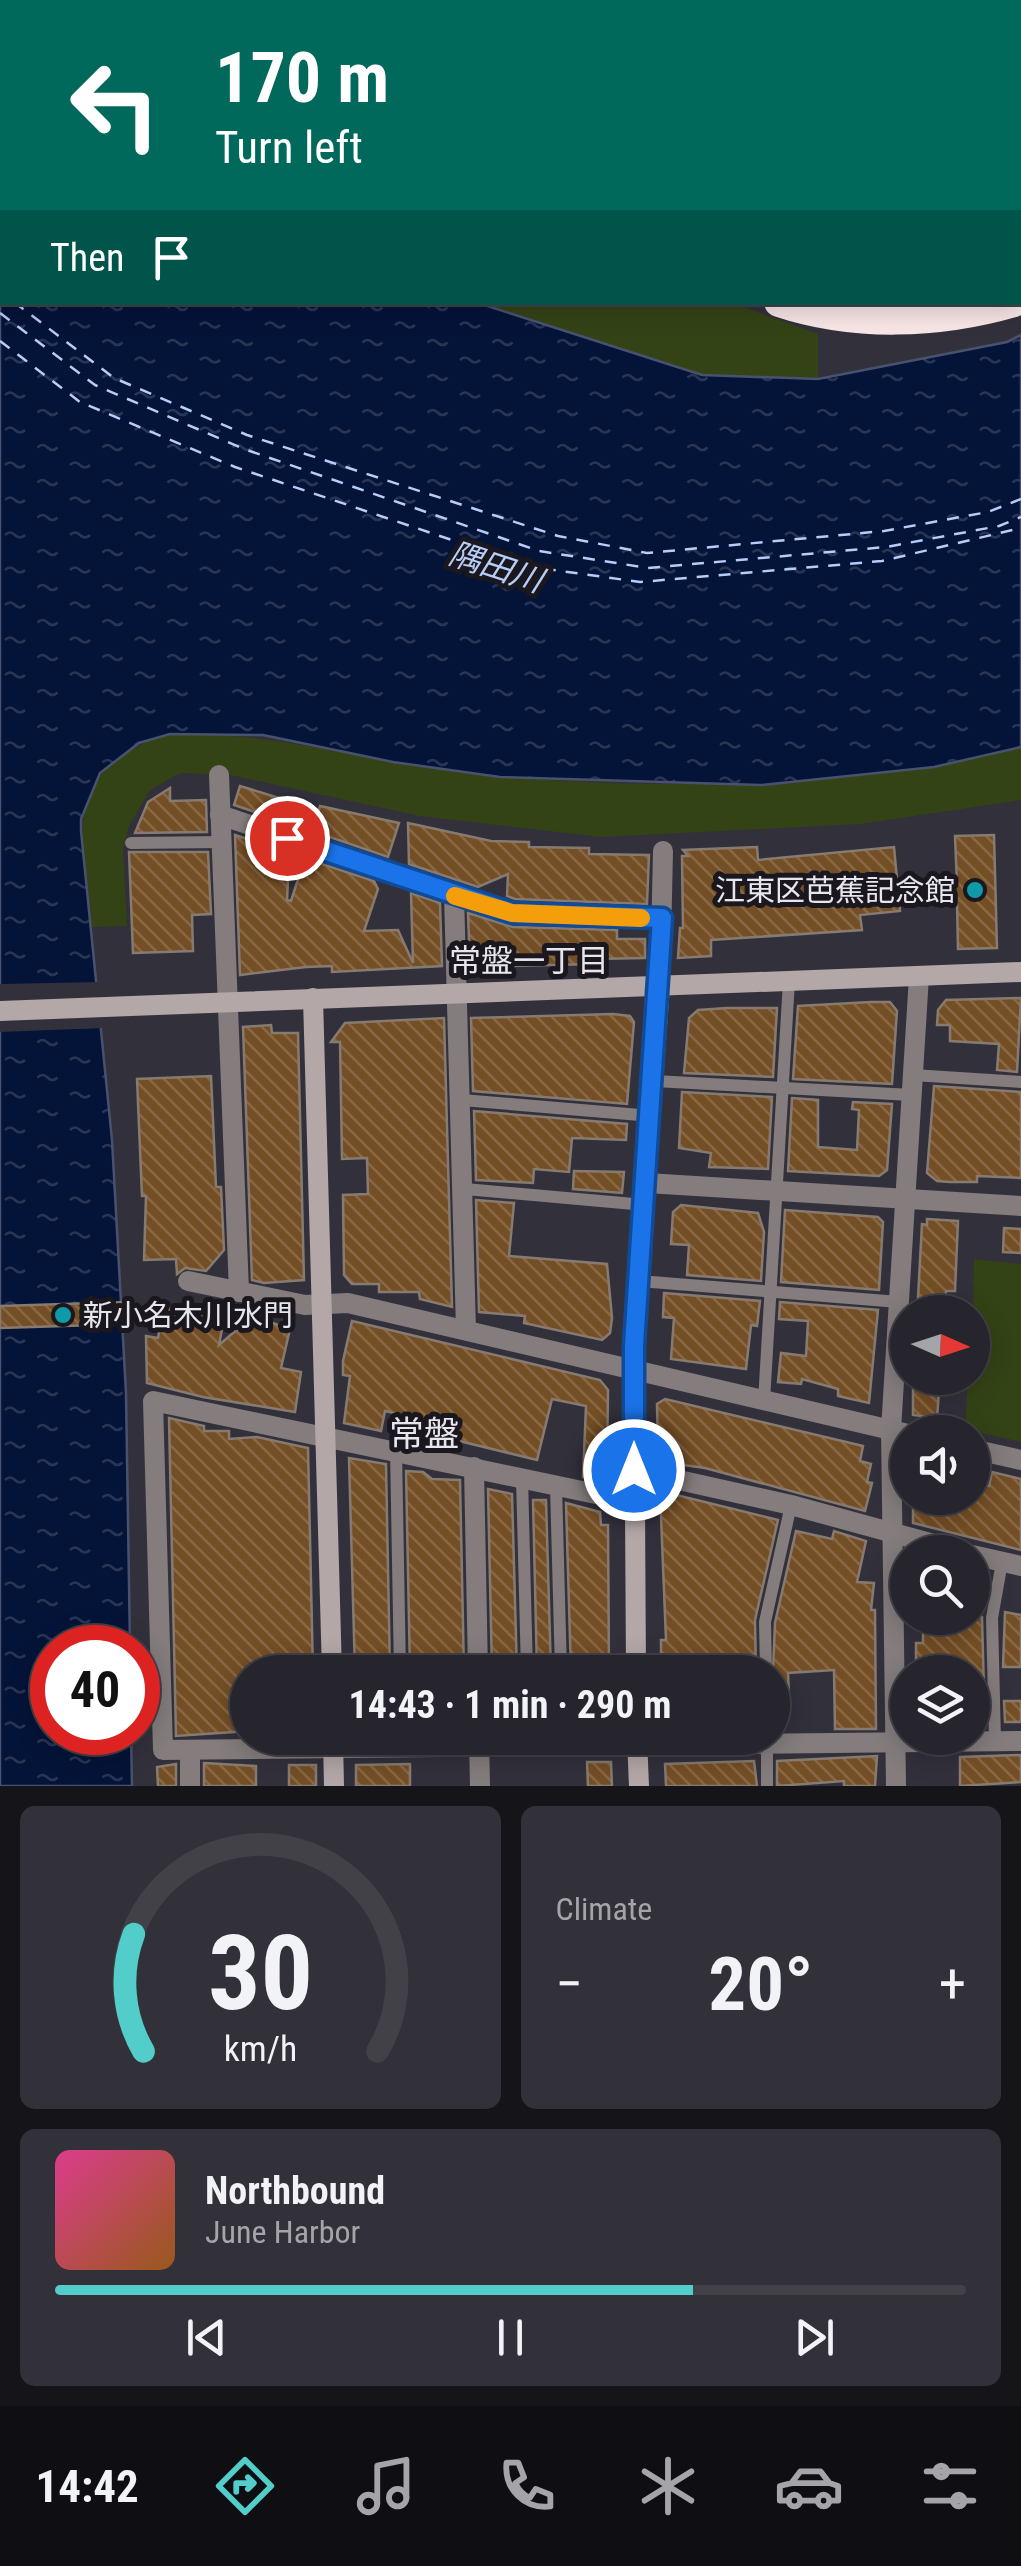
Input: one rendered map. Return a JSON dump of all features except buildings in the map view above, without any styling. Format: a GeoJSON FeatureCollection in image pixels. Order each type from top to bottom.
{"type":"FeatureCollection","features":[{"type":"Feature","properties":{"kind":"highway"},"geometry":{"type":"LineString","coordinates":[[790,305],[882,320],[946,317],[1000,305]]}},
{"type":"Feature","properties":{"kind":"street"},"geometry":{"type":"LineString","coordinates":[[219,775],[239,1292]]}},
{"type":"Feature","properties":{"kind":"street"},"geometry":{"type":"LineString","coordinates":[[220,815],[512,913],[662,918]]}},
{"type":"Feature","properties":{"kind":"street"},"geometry":{"type":"LineString","coordinates":[[636,1655],[634,1370],[655,1082],[663,850]]}},
{"type":"Feature","properties":{"kind":"street"},"geometry":{"type":"LineString","coordinates":[[454,895],[466,1330]]}},
{"type":"Feature","properties":{"kind":"street"},"geometry":{"type":"LineString","coordinates":[[0,1011],[1021,972]]}},
{"type":"Feature","properties":{"kind":"street"},"geometry":{"type":"LineString","coordinates":[[902,1295],[919,976]]}},
{"type":"Feature","properties":{"kind":"street"},"geometry":{"type":"LineString","coordinates":[[313,998],[332,1655]]}},
{"type":"Feature","properties":{"kind":"street"},"geometry":{"type":"LineString","coordinates":[[646,1184],[1021,1206]]}},
{"type":"Feature","properties":{"kind":"street"},"geometry":{"type":"LineString","coordinates":[[188,1282],[322,1304],[348,1303],[890,1430]]}},
{"type":"Feature","properties":{"kind":"street"},"geometry":{"type":"LineString","coordinates":[[230,1749],[163,1750],[153,1401],[634,1502]]}},
{"type":"Feature","properties":{"kind":"street"},"geometry":{"type":"LineString","coordinates":[[990,1453],[1021,1460]]}},
{"type":"Feature","properties":{"kind":"street"},"geometry":{"type":"LineString","coordinates":[[474,1468],[478,1655]]}},
{"type":"Feature","properties":{"kind":"street"},"geometry":{"type":"LineString","coordinates":[[634,1470],[792,1505],[892,1535],[894,1515]]}},
{"type":"Feature","properties":{"kind":"street"},"geometry":{"type":"LineString","coordinates":[[790,1741],[890,1742]]}},
{"type":"Feature","properties":{"kind":"street"},"geometry":{"type":"LineString","coordinates":[[990,1741],[1021,1741]]}},
{"type":"Feature","properties":{"kind":"street"},"geometry":{"type":"LineString","coordinates":[[190,1751],[190,1786]]}},
{"type":"Feature","properties":{"kind":"street"},"geometry":{"type":"LineString","coordinates":[[333,1755],[334,1786]]}},
{"type":"Feature","properties":{"kind":"street"},"geometry":{"type":"LineString","coordinates":[[480,1755],[480,1786]]}},
{"type":"Feature","properties":{"kind":"street"},"geometry":{"type":"LineString","coordinates":[[637,1755],[638,1786]]}},
{"type":"Feature","properties":{"kind":"street"},"geometry":{"type":"LineString","coordinates":[[895,1755],[896,1786]]}},
{"type":"Feature","properties":{"kind":"lane"},"geometry":{"type":"LineString","coordinates":[[132,843],[222,842]]}},
{"type":"Feature","properties":{"kind":"lane"},"geometry":{"type":"LineString","coordinates":[[764,1401],[789,982]]}},
{"type":"Feature","properties":{"kind":"lane"},"geometry":{"type":"LineString","coordinates":[[655,1082],[783,1090],[1021,1082]]}},
{"type":"Feature","properties":{"kind":"lane"},"geometry":{"type":"LineString","coordinates":[[462,1100],[652,1116]]}},
{"type":"Feature","properties":{"kind":"lane"},"geometry":{"type":"LineString","coordinates":[[465,1190],[645,1205]]}},
{"type":"Feature","properties":{"kind":"lane"},"geometry":{"type":"LineString","coordinates":[[639,1281],[771,1292],[890,1308]]}},
{"type":"Feature","properties":{"kind":"lane"},"geometry":{"type":"LineString","coordinates":[[396,1450],[400,1655]]}},
{"type":"Feature","properties":{"kind":"lane"},"geometry":{"type":"LineString","coordinates":[[522,1478],[527,1655]]}},
{"type":"Feature","properties":{"kind":"lane"},"geometry":{"type":"LineString","coordinates":[[556,1486],[561,1655]]}},
{"type":"Feature","properties":{"kind":"lane"},"geometry":{"type":"LineString","coordinates":[[766,1655],[765,1622],[792,1505]]}},
{"type":"Feature","properties":{"kind":"lane"},"geometry":{"type":"LineString","coordinates":[[995,1741],[992,1618],[1011,1564]]}},
{"type":"Feature","properties":{"kind":"lane"},"geometry":{"type":"LineString","coordinates":[[767,1755],[768,1786]]}},
{"type":"Feature","properties":{"kind":"green space"},"geometry":{"type":"Polygon","coordinates":[[[484,305],[738,305],[818,334],[818,379],[702,375],[484,305]]]}},
{"type":"Feature","properties":{"kind":"green space"},"geometry":{"type":"Polygon","coordinates":[[[170,734],[254,738],[501,777],[632,784],[827,777],[957,760],[1021,747],[1021,800],[860,824],[601,837],[420,816],[231,775],[180,773],[150,790],[129,826],[123,850],[127,926],[89,927],[82,834],[94,785],[110,765],[135,748],[170,734]]]}},
{"type":"Feature","properties":{"kind":"green space"},"geometry":{"type":"Polygon","coordinates":[[[974,1259],[1021,1264],[1021,1442],[990,1435],[990,1415],[966,1415],[967,1395],[990,1395],[990,1295],[973,1295],[974,1259]]]}},
{"type":"Feature","properties":{"kind":"water","name":"隅田川"},"geometry":{"type":"Polygon","coordinates":[[[0,305],[484,305],[702,375],[818,379],[1007,342],[1021,335],[1021,747],[934,767],[761,785],[500,777],[393,762],[263,735],[170,734],[139,743],[100,773],[81,819],[81,831],[112,1140],[126,1393],[130,1625],[30,1625],[30,1755],[131,1755],[132,1786],[0,1786],[0,305]]]}},
{"type":"Feature","properties":{"kind":"pier"},"geometry":{"type":"Polygon","coordinates":[[[98,982],[104,1028],[0,1032],[0,984],[98,982]]]}},
{"type":"Feature","properties":{"kind":"ferry route"},"geometry":{"type":"LineString","coordinates":[[18,305],[114,378],[247,435],[558,536],[647,553],[884,531],[988,512],[1021,499]]}},
{"type":"Feature","properties":{"kind":"ferry route"},"geometry":{"type":"LineString","coordinates":[[0,313],[95,385],[244,449],[539,551],[648,568],[886,547],[999,526],[1021,517]]}},
{"type":"Feature","properties":{"kind":"ferry route"},"geometry":{"type":"LineString","coordinates":[[0,341],[80,402],[235,467],[532,567],[640,582],[882,561],[1021,528]]}},
{"type":"Feature","properties":{"kind":"slow traffic"},"geometry":{"type":"LineString","coordinates":[[455,896],[512,913],[641,918]]}},
{"type":"Feature","properties":{"kind":"place","name":"江東区芭蕉記念館"},"geometry":{"type":"Point","coordinates":[975,890]}},
{"type":"Feature","properties":{"kind":"place","name":"新小名木川水門"},"geometry":{"type":"Point","coordinates":[63,1315]}},
{"type":"Feature","properties":{"kind":"district","name":"常盤一丁目"},"geometry":{"type":"Point","coordinates":[529,961]}},
{"type":"Feature","properties":{"kind":"district","name":"常盤"},"geometry":{"type":"Point","coordinates":[424,1434]}},
{"type":"Feature","properties":{"kind":"route"},"geometry":{"type":"LineString","coordinates":[[287,838],[512,913],[662,918],[660,1015],[634,1345],[634,1470]]}}]}
